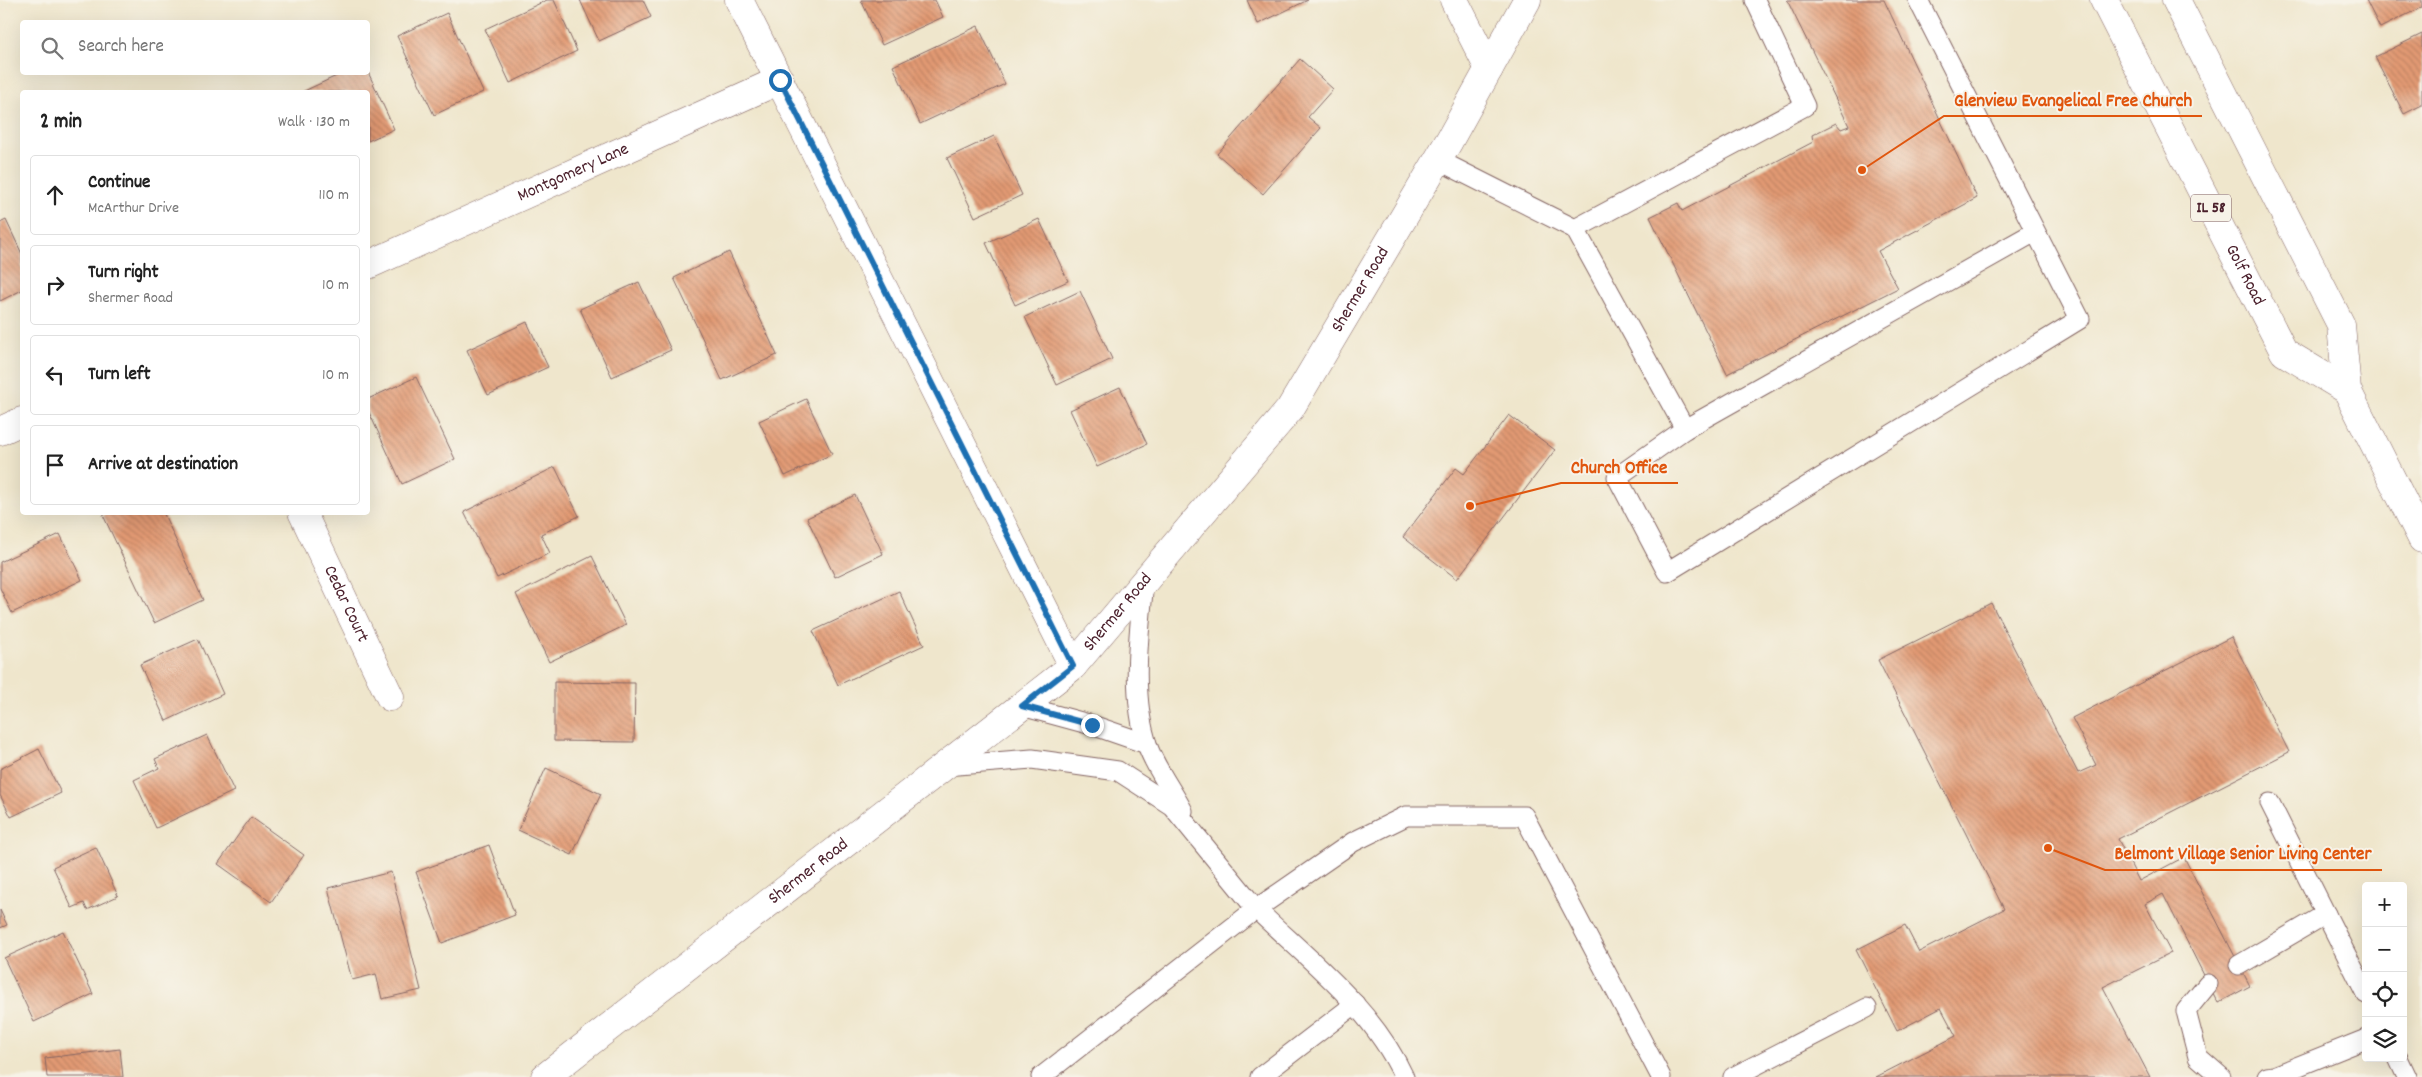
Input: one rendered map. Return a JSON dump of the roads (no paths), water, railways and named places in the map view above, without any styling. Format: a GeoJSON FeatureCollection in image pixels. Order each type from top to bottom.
{"type":"FeatureCollection","features":[{"type":"Feature","properties":{"kind":"main road"},"geometry":{"type":"LineString","coordinates":[[740,0],[1073,666]]}},
{"type":"Feature","properties":{"kind":"main road"},"geometry":{"type":"LineString","coordinates":[[1454,0],[1489,69]]}},
{"type":"Feature","properties":{"kind":"main road","name":"Shermer Road"},"geometry":{"type":"LineString","coordinates":[[545,1077],[1073,666],[1290,409],[1438,160],[1527,0]]}},
{"type":"Feature","properties":{"kind":"main road","name":"Golf Road"},"geometry":{"type":"LineString","coordinates":[[2104,0],[2284,352],[2346,390]]}},
{"type":"Feature","properties":{"kind":"main road"},"geometry":{"type":"LineString","coordinates":[[2176,0],[2341,325],[2346,390],[2422,539]]}},
{"type":"Feature","properties":{"kind":"main road","name":"Montgomery Lane"},"geometry":{"type":"LineString","coordinates":[[370,265],[780,80]]}},
{"type":"Feature","properties":{"kind":"main road"},"geometry":{"type":"LineString","coordinates":[[0,431],[20,422]]}},
{"type":"Feature","properties":{"kind":"main road","name":"Cedar Court"},"geometry":{"type":"LineString","coordinates":[[303,515],[390,697]]}},
{"type":"Feature","properties":{"kind":"lane"},"geometry":{"type":"LineString","coordinates":[[1575,229],[1805,106],[1755,0]]}},
{"type":"Feature","properties":{"kind":"lane"},"geometry":{"type":"LineString","coordinates":[[1918,0],[2080,319],[1667,572],[1617,478],[1685,429],[2035,232]]}},
{"type":"Feature","properties":{"kind":"lane"},"geometry":{"type":"LineString","coordinates":[[1438,160],[1575,229],[1685,429]]}},
{"type":"Feature","properties":{"kind":"lane"},"geometry":{"type":"LineString","coordinates":[[1144,582],[1137,648],[1140,708],[1147,744],[1199,838]]}},
{"type":"Feature","properties":{"kind":"lane"},"geometry":{"type":"LineString","coordinates":[[1022,706],[1092,725],[1147,744]]}},
{"type":"Feature","properties":{"kind":"lane"},"geometry":{"type":"LineString","coordinates":[[945,766],[1032,759],[1118,771],[1172,806],[1256,909],[1355,1004],[1396,1059],[1404,1077]]}},
{"type":"Feature","properties":{"kind":"lane"},"geometry":{"type":"LineString","coordinates":[[2270,803],[2362,986]]}},
{"type":"Feature","properties":{"kind":"lane"},"geometry":{"type":"LineString","coordinates":[[1041,1077],[1256,909],[1353,842],[1406,816],[1524,816],[1661,1077]]}},
{"type":"Feature","properties":{"kind":"lane"},"geometry":{"type":"LineString","coordinates":[[2239,965],[2326,914]]}},
{"type":"Feature","properties":{"kind":"lane"},"geometry":{"type":"LineString","coordinates":[[2208,984],[2186,1011],[2198,1057],[2221,1077]]}},
{"type":"Feature","properties":{"kind":"lane"},"geometry":{"type":"LineString","coordinates":[[1260,1077],[1355,1004]]}},
{"type":"Feature","properties":{"kind":"lane"},"geometry":{"type":"LineString","coordinates":[[1733,1077],[1867,1008]]}},
{"type":"Feature","properties":{"kind":"lane"},"geometry":{"type":"LineString","coordinates":[[2267,1077],[2274,1076],[2362,1041]]}},
{"type":"Feature","properties":{"kind":"lane"},"geometry":{"type":"LineString","coordinates":[[2400,1062],[2407,1077]]}},
{"type":"Feature","properties":{"kind":"lane"},"geometry":{"type":"LineString","coordinates":[[2416,1077],[2422,1074]]}},
{"type":"Feature","properties":{"kind":"place","name":"Glenview Evangelical Free Church"},"geometry":{"type":"Point","coordinates":[1862,170]}},
{"type":"Feature","properties":{"kind":"place","name":"Church Office"},"geometry":{"type":"Point","coordinates":[1470,506]}},
{"type":"Feature","properties":{"kind":"place","name":"Belmont Village Senior Living Center"},"geometry":{"type":"Point","coordinates":[2048,848]}}]}
